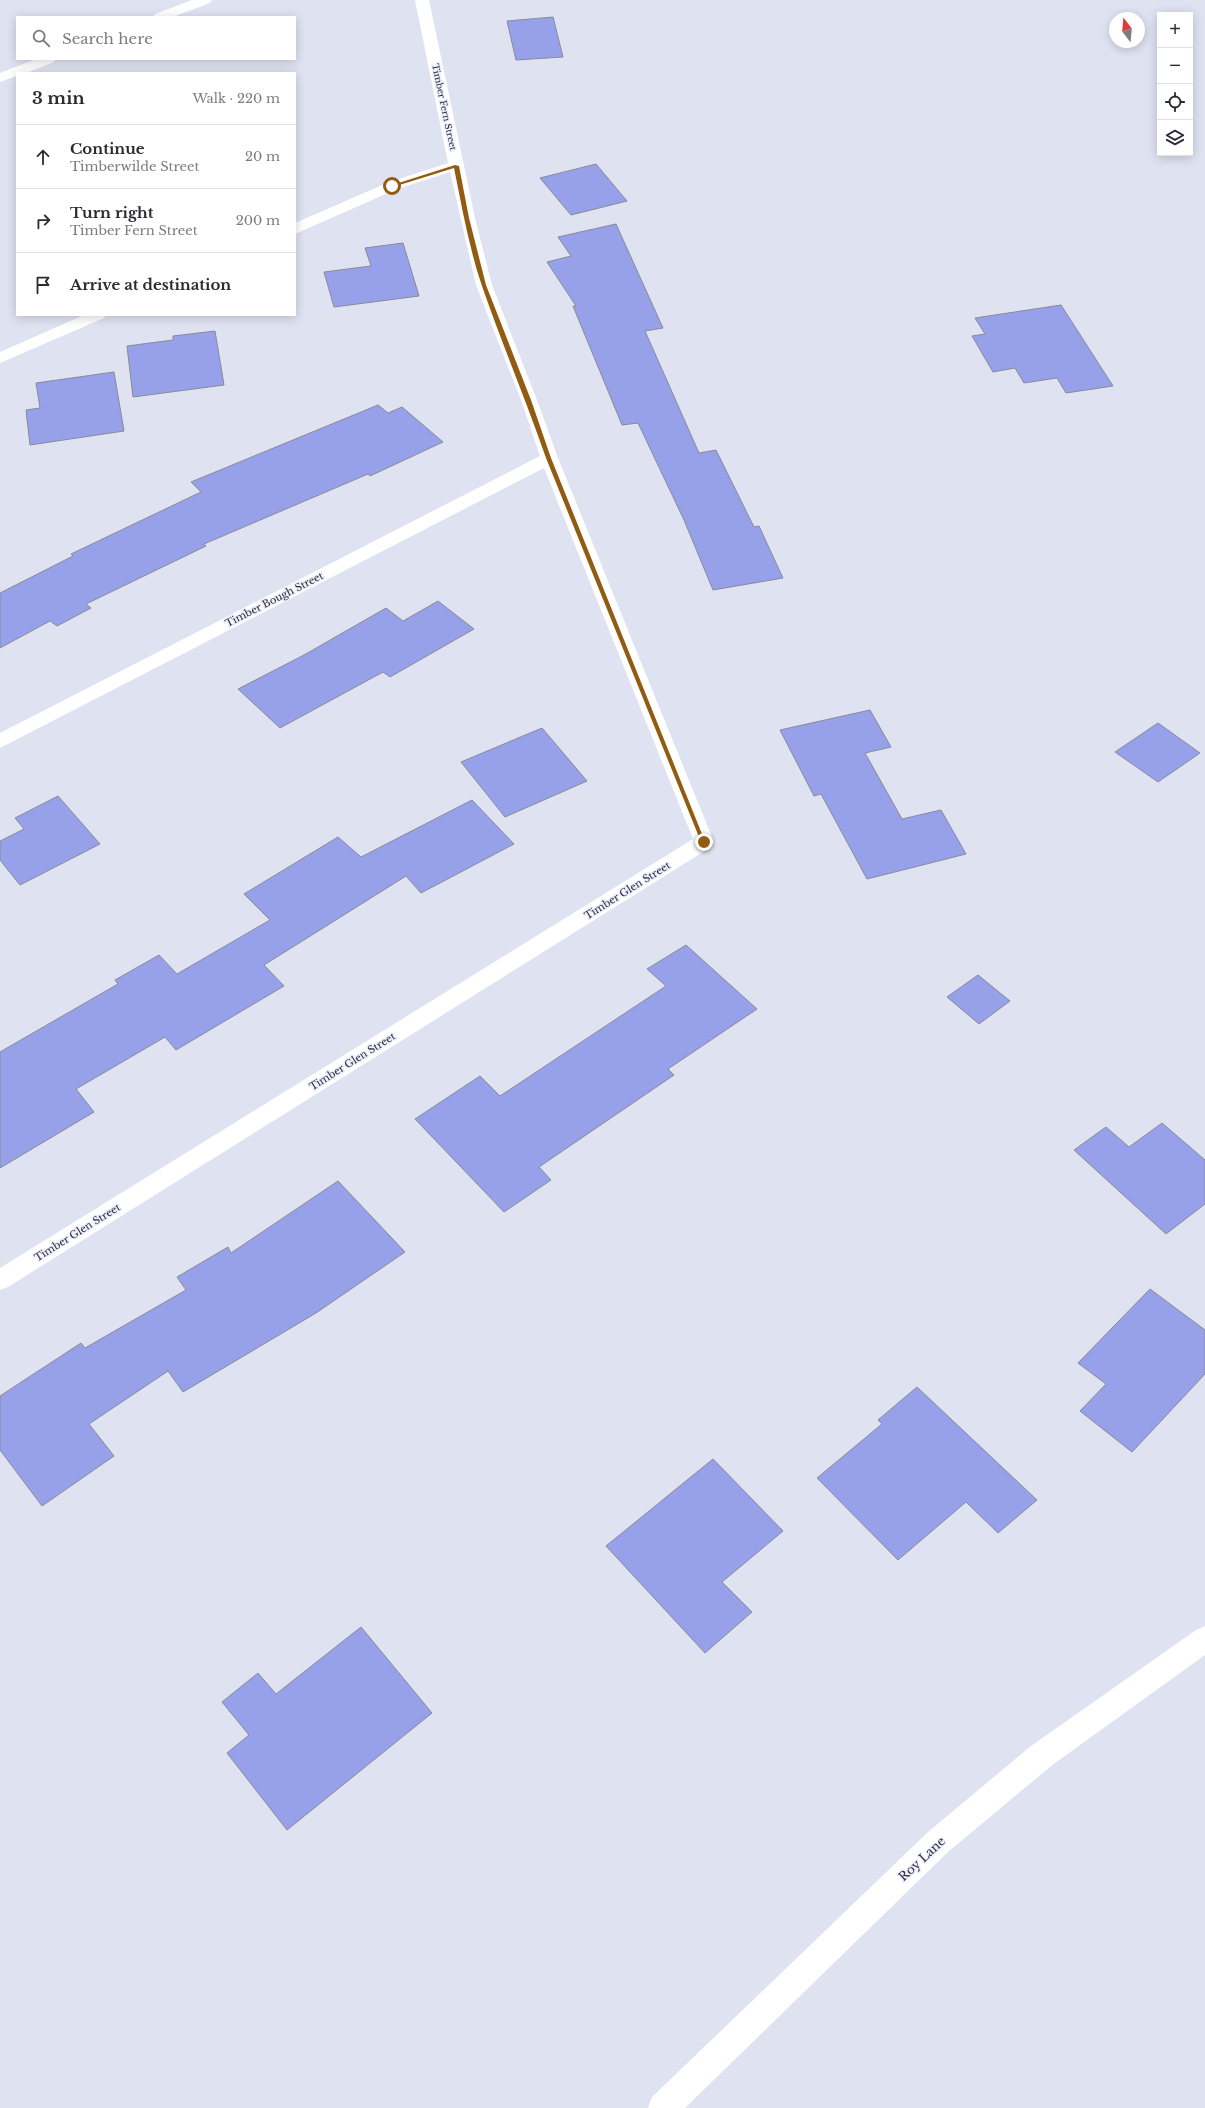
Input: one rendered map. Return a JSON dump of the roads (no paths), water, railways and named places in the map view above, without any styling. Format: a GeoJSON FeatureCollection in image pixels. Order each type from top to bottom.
{"type":"FeatureCollection","features":[{"type":"Feature","properties":{"kind":"street"},"geometry":{"type":"LineString","coordinates":[[163,16],[206,0]]}},
{"type":"Feature","properties":{"kind":"street","name":"Timber Fern Street"},"geometry":{"type":"LineString","coordinates":[[422,0],[467,218],[484,285],[529,400],[549,458],[704,842]]}},
{"type":"Feature","properties":{"kind":"street"},"geometry":{"type":"LineString","coordinates":[[0,78],[46,60]]}},
{"type":"Feature","properties":{"kind":"street"},"geometry":{"type":"LineString","coordinates":[[296,229],[392,186],[456,166]]}},
{"type":"Feature","properties":{"kind":"street"},"geometry":{"type":"LineString","coordinates":[[0,358],[96,316]]}},
{"type":"Feature","properties":{"kind":"street","name":"Timber Bough Street"},"geometry":{"type":"LineString","coordinates":[[0,741],[549,458]]}},
{"type":"Feature","properties":{"kind":"street","name":"Timber Glen Street"},"geometry":{"type":"LineString","coordinates":[[0,1280],[704,842]]}},
{"type":"Feature","properties":{"kind":"street","name":"Roy Lane"},"geometry":{"type":"LineString","coordinates":[[663,2108],[938,1842],[1041,1756],[1205,1639]]}}]}
